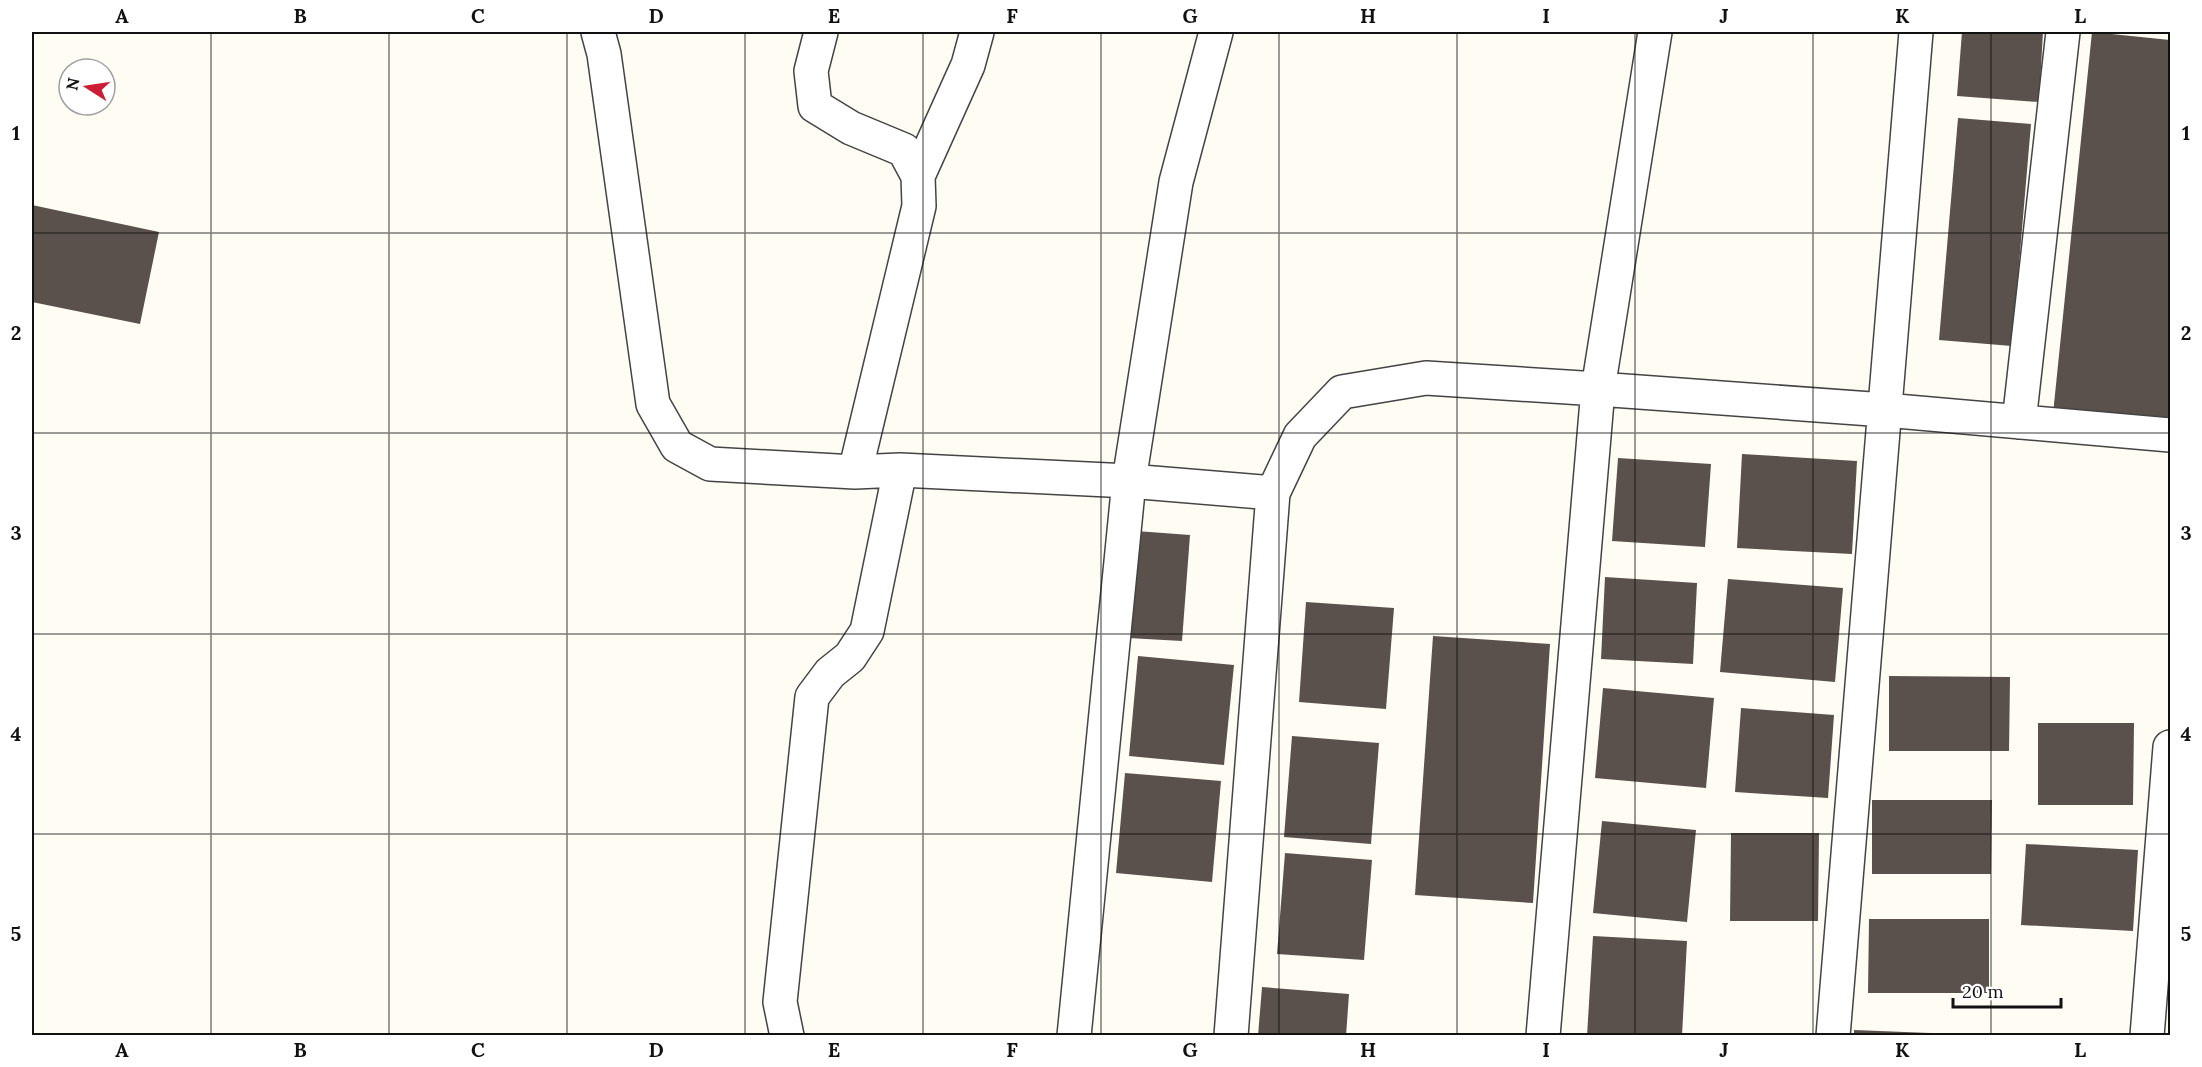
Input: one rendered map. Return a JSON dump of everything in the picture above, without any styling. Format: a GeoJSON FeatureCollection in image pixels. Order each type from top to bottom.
{"type":"FeatureCollection","features":[{"type":"Feature","properties":{"kind":"street"},"geometry":{"type":"LineString","coordinates":[[598,32],[604,54],[653,404],[677,446],[710,464],[855,472],[900,470],[1129,481],[1274,493]]}},
{"type":"Feature","properties":{"kind":"street"},"geometry":{"type":"LineString","coordinates":[[821,32],[812,72],[815,106],[851,128],[903,150],[918,176]]}},
{"type":"Feature","properties":{"kind":"street"},"geometry":{"type":"LineString","coordinates":[[855,472],[919,206],[918,176],[968,65],[977,32]]}},
{"type":"Feature","properties":{"kind":"street"},"geometry":{"type":"LineString","coordinates":[[1074,1035],[1129,481],[1176,182],[1216,32]]}},
{"type":"Feature","properties":{"kind":"street"},"geometry":{"type":"LineString","coordinates":[[1543,1035],[1598,388],[1655,32]]}},
{"type":"Feature","properties":{"kind":"street"},"geometry":{"type":"LineString","coordinates":[[1833,1035],[1916,32]]}},
{"type":"Feature","properties":{"kind":"street"},"geometry":{"type":"LineString","coordinates":[[2019,422],[2063,32]]}},
{"type":"Feature","properties":{"kind":"street"},"geometry":{"type":"LineString","coordinates":[[1231,1035],[1274,493],[1300,436],[1342,392],[1426,378],[1598,388],[2170,435]]}},
{"type":"Feature","properties":{"kind":"street"},"geometry":{"type":"LineString","coordinates":[[787,1035],[780,1002],[812,697],[830,673],[850,657],[867,631],[900,470]]}},
{"type":"Feature","properties":{"kind":"street"},"geometry":{"type":"LineString","coordinates":[[2146,1035],[2170,747]]}},
{"type":"Feature","properties":{"kind":"building"},"geometry":{"type":"Polygon","coordinates":[[[1962,32],[2043,32],[2039,102],[1957,96],[1962,32]]]}},
{"type":"Feature","properties":{"kind":"building"},"geometry":{"type":"Polygon","coordinates":[[[2092,32],[2170,40],[2170,426],[2053,414],[2092,32]]]}},
{"type":"Feature","properties":{"kind":"building"},"geometry":{"type":"Polygon","coordinates":[[[1958,118],[2031,124],[2012,346],[1939,340],[1958,118]]]}},
{"type":"Feature","properties":{"kind":"building"},"geometry":{"type":"Polygon","coordinates":[[[32,205],[159,232],[140,324],[32,302],[32,205]]]}},
{"type":"Feature","properties":{"kind":"building"},"geometry":{"type":"Polygon","coordinates":[[[1742,454],[1857,461],[1852,554],[1737,548],[1742,454]]]}},
{"type":"Feature","properties":{"kind":"building"},"geometry":{"type":"Polygon","coordinates":[[[1618,458],[1711,464],[1705,547],[1612,541],[1618,458]]]}},
{"type":"Feature","properties":{"kind":"building"},"geometry":{"type":"Polygon","coordinates":[[[1136,531],[1190,535],[1182,641],[1128,638],[1136,531]]]}},
{"type":"Feature","properties":{"kind":"building"},"geometry":{"type":"Polygon","coordinates":[[[1605,577],[1697,583],[1693,664],[1601,659],[1605,577]]]}},
{"type":"Feature","properties":{"kind":"building"},"geometry":{"type":"Polygon","coordinates":[[[1728,579],[1843,588],[1835,682],[1720,672],[1728,579]]]}},
{"type":"Feature","properties":{"kind":"building"},"geometry":{"type":"Polygon","coordinates":[[[1306,602],[1394,608],[1386,709],[1299,702],[1306,602]]]}},
{"type":"Feature","properties":{"kind":"building"},"geometry":{"type":"Polygon","coordinates":[[[1433,636],[1550,644],[1533,903],[1415,895],[1433,636]]]}},
{"type":"Feature","properties":{"kind":"building"},"geometry":{"type":"Polygon","coordinates":[[[1138,656],[1234,665],[1224,765],[1129,756],[1138,656]]]}},
{"type":"Feature","properties":{"kind":"building"},"geometry":{"type":"Polygon","coordinates":[[[1889,676],[2010,677],[2009,751],[1889,751],[1889,676]]]}},
{"type":"Feature","properties":{"kind":"building"},"geometry":{"type":"Polygon","coordinates":[[[1603,688],[1714,698],[1706,788],[1595,778],[1603,688]]]}},
{"type":"Feature","properties":{"kind":"building"},"geometry":{"type":"Polygon","coordinates":[[[1741,708],[1834,715],[1828,798],[1735,792],[1741,708]]]}},
{"type":"Feature","properties":{"kind":"building"},"geometry":{"type":"Polygon","coordinates":[[[2038,723],[2134,723],[2133,805],[2038,805],[2038,723]]]}},
{"type":"Feature","properties":{"kind":"building"},"geometry":{"type":"Polygon","coordinates":[[[1292,736],[1379,743],[1371,844],[1284,837],[1292,736]]]}},
{"type":"Feature","properties":{"kind":"building"},"geometry":{"type":"Polygon","coordinates":[[[1125,773],[1221,781],[1212,882],[1116,873],[1125,773]]]}},
{"type":"Feature","properties":{"kind":"building"},"geometry":{"type":"Polygon","coordinates":[[[1872,800],[1992,800],[1991,874],[1872,874],[1872,800]]]}},
{"type":"Feature","properties":{"kind":"building"},"geometry":{"type":"Polygon","coordinates":[[[1602,821],[1696,830],[1687,922],[1593,913],[1602,821]]]}},
{"type":"Feature","properties":{"kind":"building"},"geometry":{"type":"Polygon","coordinates":[[[1731,833],[1819,833],[1818,921],[1730,921],[1731,833]]]}},
{"type":"Feature","properties":{"kind":"building"},"geometry":{"type":"Polygon","coordinates":[[[2026,844],[2138,850],[2133,931],[2021,925],[2026,844]]]}},
{"type":"Feature","properties":{"kind":"building"},"geometry":{"type":"Polygon","coordinates":[[[1285,853],[1372,860],[1364,960],[1277,954],[1285,853]]]}},
{"type":"Feature","properties":{"kind":"building"},"geometry":{"type":"Polygon","coordinates":[[[1869,919],[1989,919],[1989,993],[1868,993],[1869,919]]]}},
{"type":"Feature","properties":{"kind":"building"},"geometry":{"type":"Polygon","coordinates":[[[1593,936],[1687,941],[1682,1036],[1587,1036],[1593,936]]]}},
{"type":"Feature","properties":{"kind":"building"},"geometry":{"type":"Polygon","coordinates":[[[1262,987],[1349,994],[1346,1036],[1258,1036],[1262,987]]]}},
{"type":"Feature","properties":{"kind":"building"},"geometry":{"type":"Polygon","coordinates":[[[1854,1030],[1955,1034],[1955,1036],[1854,1036],[1854,1030]]]}}]}
